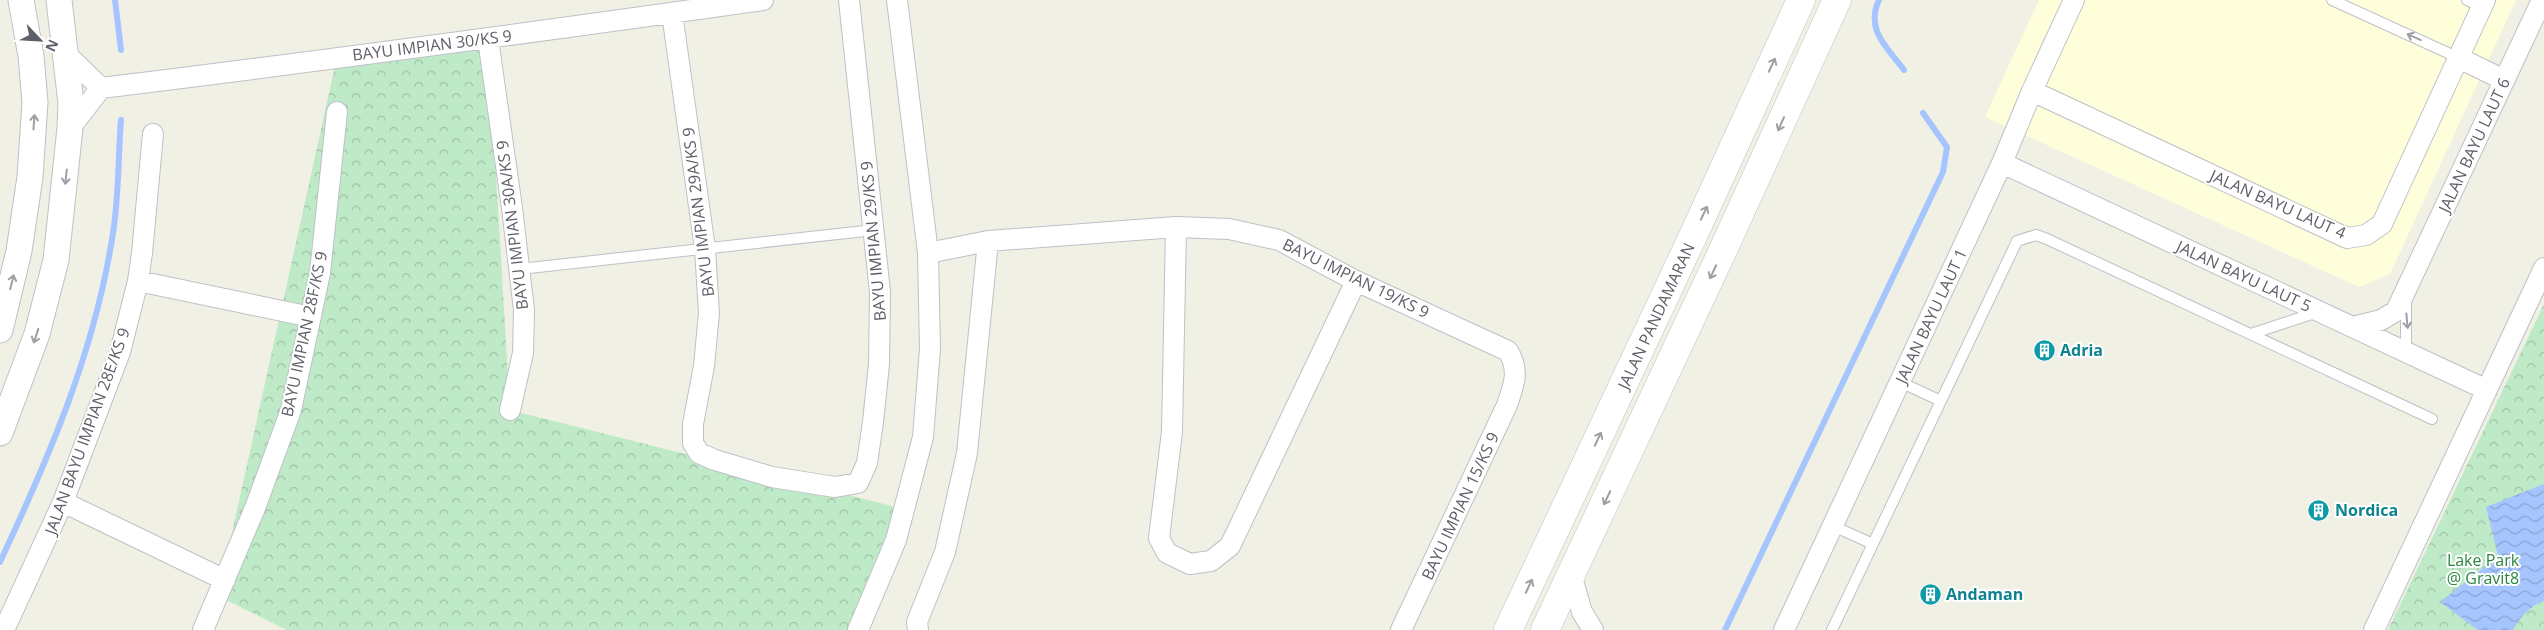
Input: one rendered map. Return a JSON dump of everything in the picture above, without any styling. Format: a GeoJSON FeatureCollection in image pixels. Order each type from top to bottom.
{"type":"FeatureCollection","features":[{"type":"Feature","properties":{"kind":"main road","name":"JALAN PANDAMARAN"},"geometry":{"type":"LineString","coordinates":[[1508,630],[1693,236],[1801,0]]}},
{"type":"Feature","properties":{"kind":"main road","name":"JALAN PANDAMARAN"},"geometry":{"type":"LineString","coordinates":[[1545,630],[1723,250],[1837,0]]}},
{"type":"Feature","properties":{"kind":"street"},"geometry":{"type":"LineString","coordinates":[[0,330],[19,251],[30,177],[35,102],[31,56],[21,0]]}},
{"type":"Feature","properties":{"kind":"street"},"geometry":{"type":"LineString","coordinates":[[2,423],[37,334],[56,260],[70,128],[67,56],[58,0]]}},
{"type":"Feature","properties":{"kind":"street","name":"BAYU IMPIAN 30/KS 9"},"geometry":{"type":"LineString","coordinates":[[101,88],[488,39],[580,24],[763,0]]}},
{"type":"Feature","properties":{"kind":"street","name":"BAYU IMPIAN 29/KS 9"},"geometry":{"type":"LineString","coordinates":[[772,477],[835,487],[847,486],[858,483],[867,463],[879,364],[880,292],[849,0]]}},
{"type":"Feature","properties":{"kind":"street"},"geometry":{"type":"LineString","coordinates":[[858,630],[896,540],[923,437],[930,349],[928,254],[897,0]]}},
{"type":"Feature","properties":{"kind":"street","name":"JALAN BAYU LAUT 1"},"geometry":{"type":"LineString","coordinates":[[1784,630],[2002,163],[2032,90],[2074,0]]}},
{"type":"Feature","properties":{"kind":"street","name":"JALAN BAYU LAUT 6"},"geometry":{"type":"LineString","coordinates":[[2353,327],[2381,320],[2396,311],[2542,0]]}},
{"type":"Feature","properties":{"kind":"street","name":"JALAN BAYU LAUT 4"},"geometry":{"type":"LineString","coordinates":[[2032,90],[2347,238],[2366,236],[2382,224],[2459,58],[2478,2]]}},
{"type":"Feature","properties":{"kind":"street","name":"BAYU IMPIAN 29A/KS 9"},"geometry":{"type":"LineString","coordinates":[[672,13],[705,249],[709,313],[704,366],[693,424],[693,443],[699,453],[715,460],[772,477]]}},
{"type":"Feature","properties":{"kind":"street","name":"BAYU IMPIAN 30A/KS 9"},"geometry":{"type":"LineString","coordinates":[[488,39],[524,310],[523,353],[517,387],[510,410]]}},
{"type":"Feature","properties":{"kind":"street"},"geometry":{"type":"LineString","coordinates":[[67,56],[101,88],[70,128]]}},
{"type":"Feature","properties":{"kind":"street"},"geometry":{"type":"LineString","coordinates":[[2459,58],[2504,80]]}},
{"type":"Feature","properties":{"kind":"street","name":"BAYU IMPIAN 28F/KS 9"},"geometry":{"type":"LineString","coordinates":[[202,630],[225,580],[291,410],[320,274],[337,112]]}},
{"type":"Feature","properties":{"kind":"street","name":"JALAN BAYU IMPIAN 28E/KS 9"},"geometry":{"type":"LineString","coordinates":[[4,630],[63,502],[120,352],[138,281],[153,134]]}},
{"type":"Feature","properties":{"kind":"street","name":"JALAN BAYU LAUT 5"},"geometry":{"type":"LineString","coordinates":[[2002,163],[2486,390]]}},
{"type":"Feature","properties":{"kind":"street"},"geometry":{"type":"LineString","coordinates":[[1176,228],[1172,432],[1159,538],[1167,553],[1190,564],[1211,561],[1230,546],[1356,280]]}},
{"type":"Feature","properties":{"kind":"street","name":"BAYU IMPIAN 19/KS 9"},"geometry":{"type":"LineString","coordinates":[[928,254],[988,241],[1176,228],[1229,229],[1279,240],[1356,280],[1508,351],[1515,363],[1515,380]]}},
{"type":"Feature","properties":{"kind":"street"},"geometry":{"type":"LineString","coordinates":[[918,630],[918,622],[945,552],[967,453],[988,241]]}},
{"type":"Feature","properties":{"kind":"street"},"geometry":{"type":"LineString","coordinates":[[2374,630],[2544,268]]}},
{"type":"Feature","properties":{"kind":"street"},"geometry":{"type":"LineString","coordinates":[[138,281],[311,317]]}},
{"type":"Feature","properties":{"kind":"street","name":"BAYU IMPIAN 15/KS 9"},"geometry":{"type":"LineString","coordinates":[[1401,630],[1507,406],[1515,380]]}},
{"type":"Feature","properties":{"kind":"street"},"geometry":{"type":"LineString","coordinates":[[63,502],[225,580]]}},
{"type":"Feature","properties":{"kind":"street"},"geometry":{"type":"LineString","coordinates":[[1571,574],[1582,612],[1593,630]]}},
{"type":"Feature","properties":{"kind":"lane"},"geometry":{"type":"LineString","coordinates":[[2332,0],[2459,58]]}},
{"type":"Feature","properties":{"kind":"lane"},"geometry":{"type":"LineString","coordinates":[[520,269],[874,230]]}},
{"type":"Feature","properties":{"kind":"lane"},"geometry":{"type":"LineString","coordinates":[[1832,630],[2017,241],[2036,235],[2432,419]]}},
{"type":"Feature","properties":{"kind":"lane","name":"JALAN BAYU LAUT 6"},"geometry":{"type":"LineString","coordinates":[[2406,290],[2406,352]]}},
{"type":"Feature","properties":{"kind":"lane"},"geometry":{"type":"LineString","coordinates":[[2251,334],[2318,311]]}},
{"type":"Feature","properties":{"kind":"lane"},"geometry":{"type":"LineString","coordinates":[[1900,382],[1941,400]]}},
{"type":"Feature","properties":{"kind":"lane"},"geometry":{"type":"LineString","coordinates":[[1833,526],[1873,544]]}},
{"type":"Feature","properties":{"kind":"shaded area"},"geometry":{"type":"Polygon","coordinates":[[[2039,0],[2516,0],[2390,274],[2359,287],[1985,117],[2039,0]]]}},
{"type":"Feature","properties":{"kind":"green space"},"geometry":{"type":"Polygon","coordinates":[[[488,39],[510,410],[904,509],[852,630],[287,630],[218,596],[337,57],[488,39]]]}},
{"type":"Feature","properties":{"kind":"green space","name":"Lake Park @ Gravit8"},"geometry":{"type":"Polygon","coordinates":[[[2544,304],[2544,630],[2388,630],[2544,304]]]}},
{"type":"Feature","properties":{"kind":"water"},"geometry":{"type":"Polygon","coordinates":[[[2544,484],[2544,601],[2526,612],[2513,630],[2478,630],[2440,602],[2498,556],[2486,507],[2544,484]]]}},
{"type":"Feature","properties":{"kind":"waterway"},"geometry":{"type":"LineString","coordinates":[[115,0],[121,50]]}},
{"type":"Feature","properties":{"kind":"waterway"},"geometry":{"type":"LineString","coordinates":[[1879,0],[1875,11],[1876,29],[1885,46],[1904,70]]}},
{"type":"Feature","properties":{"kind":"waterway"},"geometry":{"type":"LineString","coordinates":[[1725,630],[1943,172],[1947,147],[1923,113]]}},
{"type":"Feature","properties":{"kind":"waterway"},"geometry":{"type":"LineString","coordinates":[[0,562],[53,442],[83,361],[95,319],[105,277],[115,219],[121,120]]}},
{"type":"Feature","properties":{"kind":"place","name":"Adria"},"geometry":{"type":"Point","coordinates":[2044,350]}},
{"type":"Feature","properties":{"kind":"place","name":"Nordica"},"geometry":{"type":"Point","coordinates":[2319,510]}},
{"type":"Feature","properties":{"kind":"place","name":"Andaman"},"geometry":{"type":"Point","coordinates":[1930,594]}}]}
